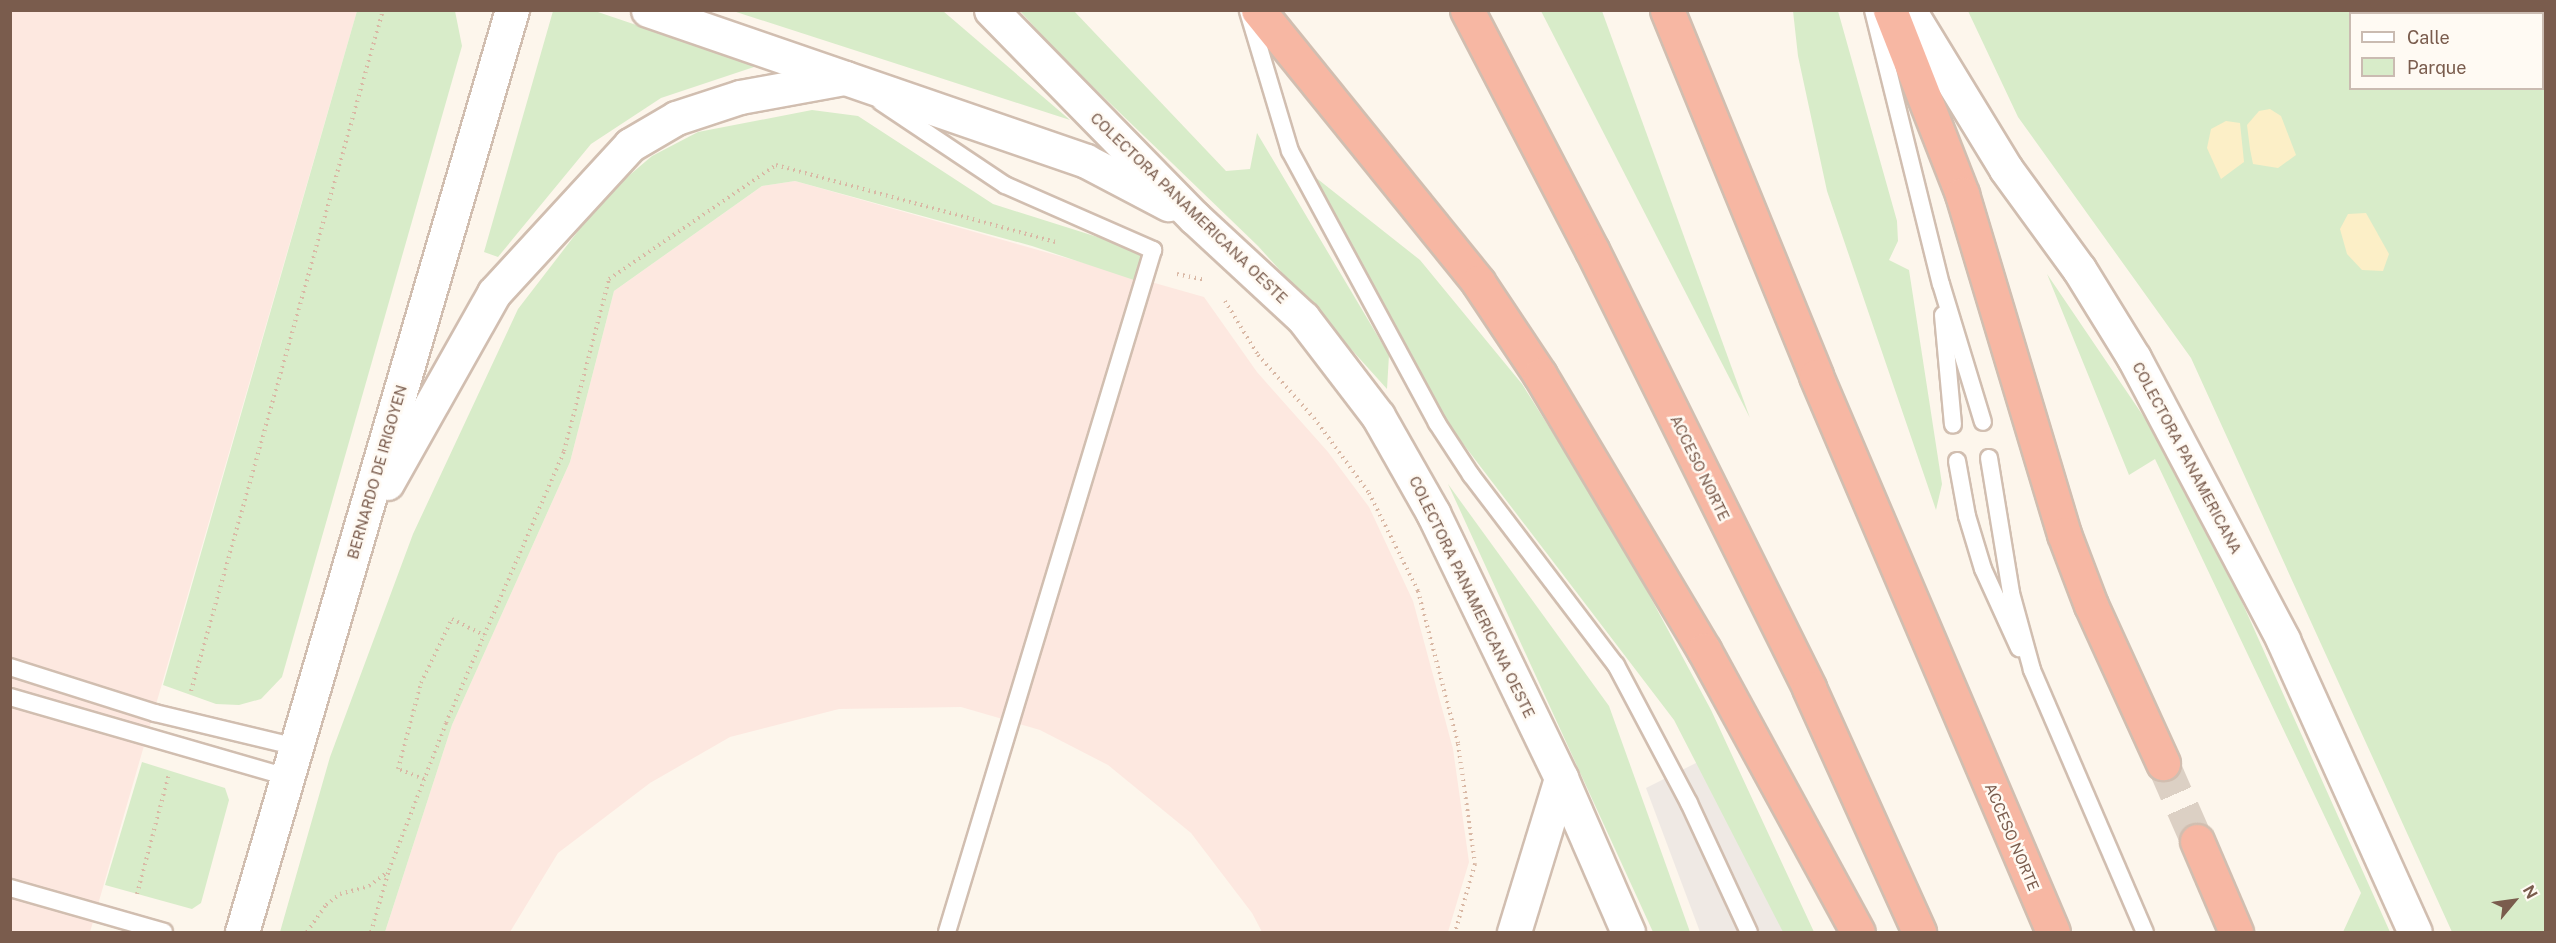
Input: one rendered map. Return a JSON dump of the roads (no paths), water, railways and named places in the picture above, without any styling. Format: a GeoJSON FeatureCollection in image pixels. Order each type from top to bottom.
{"type":"FeatureCollection","features":[{"type":"Feature","properties":{"kind":"highway"},"geometry":{"type":"LineString","coordinates":[[1257,10],[1478,282],[1540,375],[1704,651],[1858,933]]}},
{"type":"Feature","properties":{"kind":"highway","name":"ACCESO NORTE"},"geometry":{"type":"LineString","coordinates":[[1467,10],[1592,250],[1809,688],[1919,933]]}},
{"type":"Feature","properties":{"kind":"highway","name":"ACCESO NORTE"},"geometry":{"type":"LineString","coordinates":[[1667,10],[1816,375],[2053,933]]}},
{"type":"Feature","properties":{"kind":"highway"},"geometry":{"type":"LineString","coordinates":[[1890,10],[1962,194],[2064,534],[2091,605],[2163,763]]}},
{"type":"Feature","properties":{"kind":"highway"},"geometry":{"type":"LineString","coordinates":[[2196,841],[2236,933]]}},
{"type":"Feature","properties":{"kind":"street","name":"BERNARDO DE IRIGOYEN"},"geometry":{"type":"LineString","coordinates":[[242,933],[512,10]]}},
{"type":"Feature","properties":{"kind":"street"},"geometry":{"type":"LineString","coordinates":[[648,10],[1086,161],[1195,218]]}},
{"type":"Feature","properties":{"kind":"street","name":"COLECTORA PANAMERICANA OESTE"},"geometry":{"type":"LineString","coordinates":[[991,10],[1195,218],[1303,318],[1378,416],[1434,513],[1561,778],[1628,933]]}},
{"type":"Feature","properties":{"kind":"street","name":"COLECTORA PANAMERICANA"},"geometry":{"type":"LineString","coordinates":[[1909,10],[2006,169],[2079,269],[2140,368],[2283,640],[2415,933]]}},
{"type":"Feature","properties":{"kind":"street"},"geometry":{"type":"LineString","coordinates":[[360,531],[494,293],[630,145],[676,118],[741,97],[845,78]]}},
{"type":"Feature","properties":{"kind":"street"},"geometry":{"type":"LineString","coordinates":[[1514,933],[1561,778]]}},
{"type":"Feature","properties":{"kind":"lane"},"geometry":{"type":"LineString","coordinates":[[1248,10],[1290,151],[1437,423],[1471,475],[1616,665],[1689,802],[1749,933]]}},
{"type":"Feature","properties":{"kind":"lane"},"geometry":{"type":"LineString","coordinates":[[1873,10],[1941,284],[1983,422]]}},
{"type":"Feature","properties":{"kind":"lane"},"geometry":{"type":"LineString","coordinates":[[845,78],[1005,185],[1152,250],[947,933]]}},
{"type":"Feature","properties":{"kind":"lane"},"geometry":{"type":"LineString","coordinates":[[1941,284],[1953,425]]}},
{"type":"Feature","properties":{"kind":"lane"},"geometry":{"type":"LineString","coordinates":[[1989,458],[2011,593],[2032,670]]}},
{"type":"Feature","properties":{"kind":"lane"},"geometry":{"type":"LineString","coordinates":[[1957,461],[1967,516],[1983,569],[2004,621],[2032,670],[2145,933]]}},
{"type":"Feature","properties":{"kind":"lane"},"geometry":{"type":"LineString","coordinates":[[10,667],[155,713],[297,747]]}},
{"type":"Feature","properties":{"kind":"lane"},"geometry":{"type":"LineString","coordinates":[[10,697],[288,777]]}},
{"type":"Feature","properties":{"kind":"lane"},"geometry":{"type":"LineString","coordinates":[[10,888],[164,933]]}},
{"type":"Feature","properties":{"kind":"tunnel"},"geometry":{"type":"LineString","coordinates":[[2163,763],[2197,841]]}}]}
